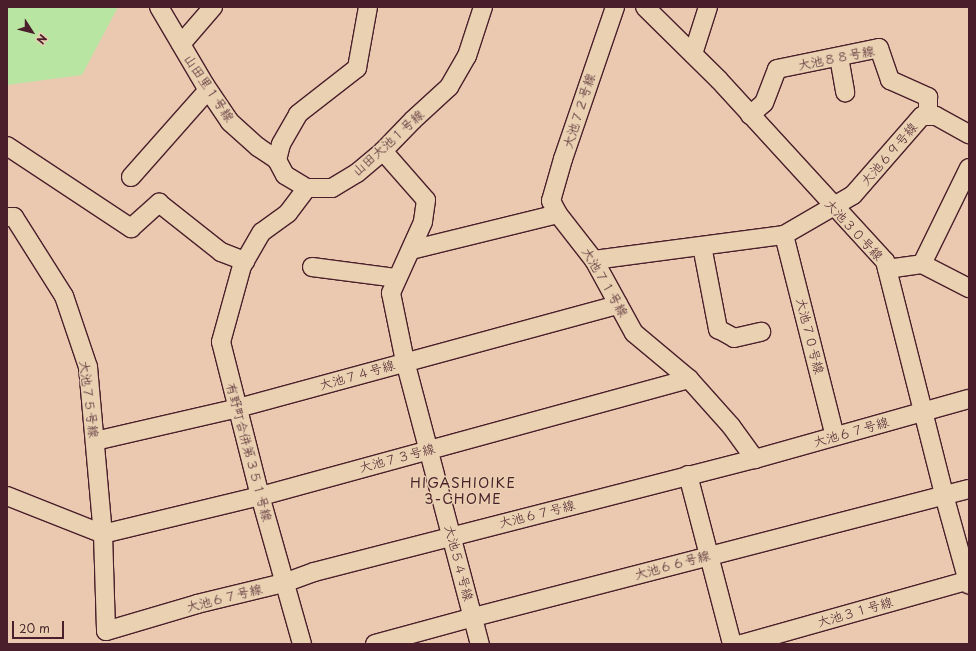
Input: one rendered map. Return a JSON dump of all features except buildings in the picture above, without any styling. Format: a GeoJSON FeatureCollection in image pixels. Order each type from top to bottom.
{"type":"FeatureCollection","features":[{"type":"Feature","properties":{"kind":"street","name":"山田里１号線"},"geometry":{"type":"LineString","coordinates":[[159,7],[208,90],[230,122],[258,147],[277,160],[285,175],[307,188]]}},
{"type":"Feature","properties":{"kind":"street"},"geometry":{"type":"LineString","coordinates":[[181,44],[213,7]]}},
{"type":"Feature","properties":{"kind":"street"},"geometry":{"type":"LineString","coordinates":[[277,160],[281,144],[298,114],[357,68],[368,7]]}},
{"type":"Feature","properties":{"kind":"street","name":"山田大池１号線"},"geometry":{"type":"LineString","coordinates":[[307,188],[332,188],[357,173],[383,151],[412,120],[449,87],[467,56],[483,7]]}},
{"type":"Feature","properties":{"kind":"street","name":"大池７２号線"},"geometry":{"type":"LineString","coordinates":[[558,214],[551,201],[568,144],[615,7]]}},
{"type":"Feature","properties":{"kind":"street","name":"大池３０号線"},"geometry":{"type":"LineString","coordinates":[[645,7],[693,54],[885,262],[944,495],[969,582]]}},
{"type":"Feature","properties":{"kind":"street"},"geometry":{"type":"LineString","coordinates":[[693,54],[708,7]]}},
{"type":"Feature","properties":{"kind":"street","name":"大池８８号線"},"geometry":{"type":"LineString","coordinates":[[750,115],[764,103],[777,70],[879,48],[890,80],[928,97],[928,116]]}},
{"type":"Feature","properties":{"kind":"street"},"geometry":{"type":"LineString","coordinates":[[839,57],[845,92]]}},
{"type":"Feature","properties":{"kind":"street"},"geometry":{"type":"LineString","coordinates":[[131,177],[208,90]]}},
{"type":"Feature","properties":{"kind":"street","name":"大池６９号線"},"geometry":{"type":"LineString","coordinates":[[834,208],[854,195],[922,116],[936,116],[969,134]]}},
{"type":"Feature","properties":{"kind":"street"},"geometry":{"type":"LineString","coordinates":[[7,146],[131,228],[159,203],[221,252],[245,260],[262,232],[288,213],[307,188]]}},
{"type":"Feature","properties":{"kind":"street","name":"大池５４号線"},"geometry":{"type":"LineString","coordinates":[[383,151],[426,200],[423,222],[391,293],[405,361],[474,616],[480,644]]}},
{"type":"Feature","properties":{"kind":"street"},"geometry":{"type":"LineString","coordinates":[[922,264],[969,168]]}},
{"type":"Feature","properties":{"kind":"street"},"geometry":{"type":"LineString","coordinates":[[594,260],[784,235],[822,213],[834,208]]}},
{"type":"Feature","properties":{"kind":"street"},"geometry":{"type":"LineString","coordinates":[[411,250],[517,226],[558,214]]}},
{"type":"Feature","properties":{"kind":"street","name":"大池７１号線"},"geometry":{"type":"LineString","coordinates":[[558,214],[594,260],[634,333],[689,379],[731,426],[755,459]]}},
{"type":"Feature","properties":{"kind":"street","name":"大池７５号線"},"geometry":{"type":"LineString","coordinates":[[7,216],[14,217],[64,296],[88,367],[103,534],[106,631]]}},
{"type":"Feature","properties":{"kind":"street","name":"大池７０号線"},"geometry":{"type":"LineString","coordinates":[[784,235],[835,436]]}},
{"type":"Feature","properties":{"kind":"street"},"geometry":{"type":"LineString","coordinates":[[702,246],[718,329],[734,338],[761,332]]}},
{"type":"Feature","properties":{"kind":"street","name":"有野町合併第３５１号線"},"geometry":{"type":"LineString","coordinates":[[245,260],[221,342],[260,496],[302,644]]}},
{"type":"Feature","properties":{"kind":"street"},"geometry":{"type":"LineString","coordinates":[[887,269],[922,264],[969,288]]}},
{"type":"Feature","properties":{"kind":"street"},"geometry":{"type":"LineString","coordinates":[[312,267],[398,278]]}},
{"type":"Feature","properties":{"kind":"street","name":"大池７４号線"},"geometry":{"type":"LineString","coordinates":[[95,441],[238,408],[405,361],[618,304]]}},
{"type":"Feature","properties":{"kind":"street","name":"大池７３号線"},"geometry":{"type":"LineString","coordinates":[[103,534],[260,496],[689,379]]}},
{"type":"Feature","properties":{"kind":"street","name":"大池６７号線"},"geometry":{"type":"LineString","coordinates":[[106,631],[197,604],[284,583],[314,572],[755,459],[969,399]]}},
{"type":"Feature","properties":{"kind":"street"},"geometry":{"type":"LineString","coordinates":[[688,475],[732,644]]}},
{"type":"Feature","properties":{"kind":"street","name":"大池６６号線"},"geometry":{"type":"LineString","coordinates":[[376,644],[474,616],[969,488]]}},
{"type":"Feature","properties":{"kind":"street"},"geometry":{"type":"LineString","coordinates":[[7,496],[103,534]]}},
{"type":"Feature","properties":{"kind":"street","name":"大池３１号線"},"geometry":{"type":"LineString","coordinates":[[742,644],[969,582]]}},
{"type":"Feature","properties":{"kind":"green space"},"geometry":{"type":"Polygon","coordinates":[[[7,7],[118,7],[82,75],[7,85],[7,7]]]}},
{"type":"Feature","properties":{"kind":"district","name":"HIGASHIOIKE 3-CHOME"},"geometry":{"type":"Point","coordinates":[463,492]}}]}
